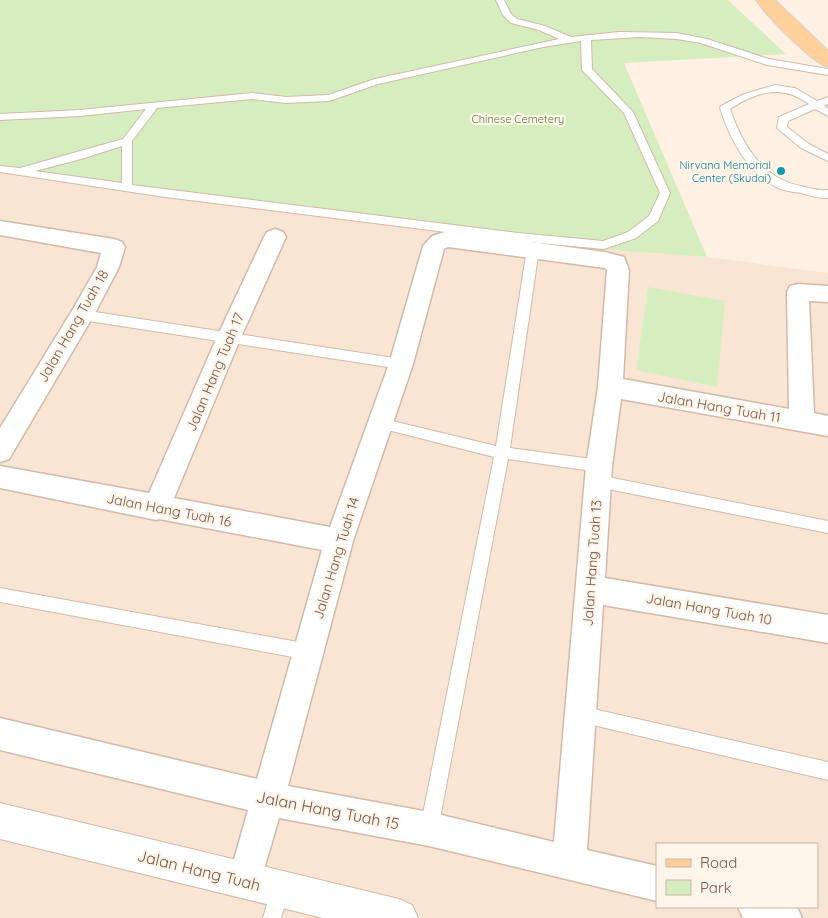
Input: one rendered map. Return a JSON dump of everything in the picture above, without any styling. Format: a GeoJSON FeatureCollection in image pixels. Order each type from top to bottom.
{"type":"FeatureCollection","features":[{"type":"Feature","properties":{"kind":"main road"},"geometry":{"type":"LineString","coordinates":[[765,0],[806,42],[828,61]]}},
{"type":"Feature","properties":{"kind":"main road"},"geometry":{"type":"LineString","coordinates":[[789,0],[828,42]]}},
{"type":"Feature","properties":{"kind":"street","name":"Jalan Hang Tuah 18"},"geometry":{"type":"LineString","coordinates":[[0,228],[114,247],[108,268],[82,315],[0,451]]}},
{"type":"Feature","properties":{"kind":"street","name":"Jalan Hang Tuah 17"},"geometry":{"type":"LineString","coordinates":[[156,508],[229,338],[275,237]]}},
{"type":"Feature","properties":{"kind":"street","name":"Jalan Hang Tuah 14"},"geometry":{"type":"LineString","coordinates":[[245,881],[339,541],[401,364],[434,246],[440,241],[448,239],[533,249]]}},
{"type":"Feature","properties":{"kind":"street","name":"Jalan Hang Tuah 13"},"geometry":{"type":"LineString","coordinates":[[533,249],[616,263],[618,270],[610,387],[598,474],[569,863]]}},
{"type":"Feature","properties":{"kind":"street"},"geometry":{"type":"LineString","coordinates":[[802,422],[797,296],[798,292],[804,291],[828,294]]}},
{"type":"Feature","properties":{"kind":"street","name":"Jalan Hang Tuah 11"},"geometry":{"type":"LineString","coordinates":[[610,387],[828,426]]}},
{"type":"Feature","properties":{"kind":"street","name":"Jalan Hang Tuah 16"},"geometry":{"type":"LineString","coordinates":[[0,477],[156,508],[339,541]]}},
{"type":"Feature","properties":{"kind":"street","name":"Jalan Hang Tuah 10"},"geometry":{"type":"LineString","coordinates":[[590,589],[828,629]]}},
{"type":"Feature","properties":{"kind":"street","name":"Jalan Hang Tuah 15"},"geometry":{"type":"LineString","coordinates":[[0,734],[269,799],[429,829],[656,884]]}},
{"type":"Feature","properties":{"kind":"street","name":"Jalan Hang Tuah"},"geometry":{"type":"LineString","coordinates":[[0,821],[245,881],[276,904],[399,918]]}},
{"type":"Feature","properties":{"kind":"street"},"geometry":{"type":"LineString","coordinates":[[759,908],[784,918]]}},
{"type":"Feature","properties":{"kind":"lane"},"geometry":{"type":"LineString","coordinates":[[500,0],[507,16],[517,24],[540,27],[568,39]]}},
{"type":"Feature","properties":{"kind":"lane"},"geometry":{"type":"LineString","coordinates":[[0,117],[80,113],[252,96],[286,100],[328,98],[412,72],[568,39],[586,39],[636,33],[675,35],[697,39],[732,52],[793,69],[828,72]]}},
{"type":"Feature","properties":{"kind":"lane"},"geometry":{"type":"LineString","coordinates":[[0,169],[127,188],[508,236],[604,246],[632,235],[654,218],[665,193],[628,112],[587,70],[586,39]]}},
{"type":"Feature","properties":{"kind":"lane"},"geometry":{"type":"LineString","coordinates":[[828,113],[791,89],[759,92],[738,98],[724,108],[731,129],[744,152],[758,168],[783,186],[821,195],[828,194]]}},
{"type":"Feature","properties":{"kind":"lane"},"geometry":{"type":"LineString","coordinates":[[828,100],[783,119],[782,128],[805,146],[828,158]]}},
{"type":"Feature","properties":{"kind":"lane"},"geometry":{"type":"LineString","coordinates":[[17,171],[77,157],[127,141],[154,106]]}},
{"type":"Feature","properties":{"kind":"lane"},"geometry":{"type":"LineString","coordinates":[[127,141],[127,188]]}},
{"type":"Feature","properties":{"kind":"lane"},"geometry":{"type":"LineString","coordinates":[[429,829],[502,453],[533,249]]}},
{"type":"Feature","properties":{"kind":"lane"},"geometry":{"type":"LineString","coordinates":[[82,315],[401,364]]}},
{"type":"Feature","properties":{"kind":"lane"},"geometry":{"type":"LineString","coordinates":[[380,423],[502,453],[828,527]]}},
{"type":"Feature","properties":{"kind":"lane"},"geometry":{"type":"LineString","coordinates":[[0,595],[309,652]]}},
{"type":"Feature","properties":{"kind":"lane"},"geometry":{"type":"LineString","coordinates":[[580,714],[828,771]]}},
{"type":"Feature","properties":{"kind":"shaded area"},"geometry":{"type":"Polygon","coordinates":[[[0,171],[611,250],[707,257],[828,273],[828,918],[0,918],[0,171]]]}},
{"type":"Feature","properties":{"kind":"green space","name":"Chinese Cemetery"},"geometry":{"type":"Polygon","coordinates":[[[0,0],[728,0],[786,54],[624,63],[707,257],[611,250],[0,171],[0,0]]]}},
{"type":"Feature","properties":{"kind":"green space"},"geometry":{"type":"Polygon","coordinates":[[[648,287],[725,301],[717,387],[636,370],[648,287]]]}},
{"type":"Feature","properties":{"kind":"place","name":"Nirvana Memorial Center (Skudai)"},"geometry":{"type":"Point","coordinates":[781,171]}}]}
